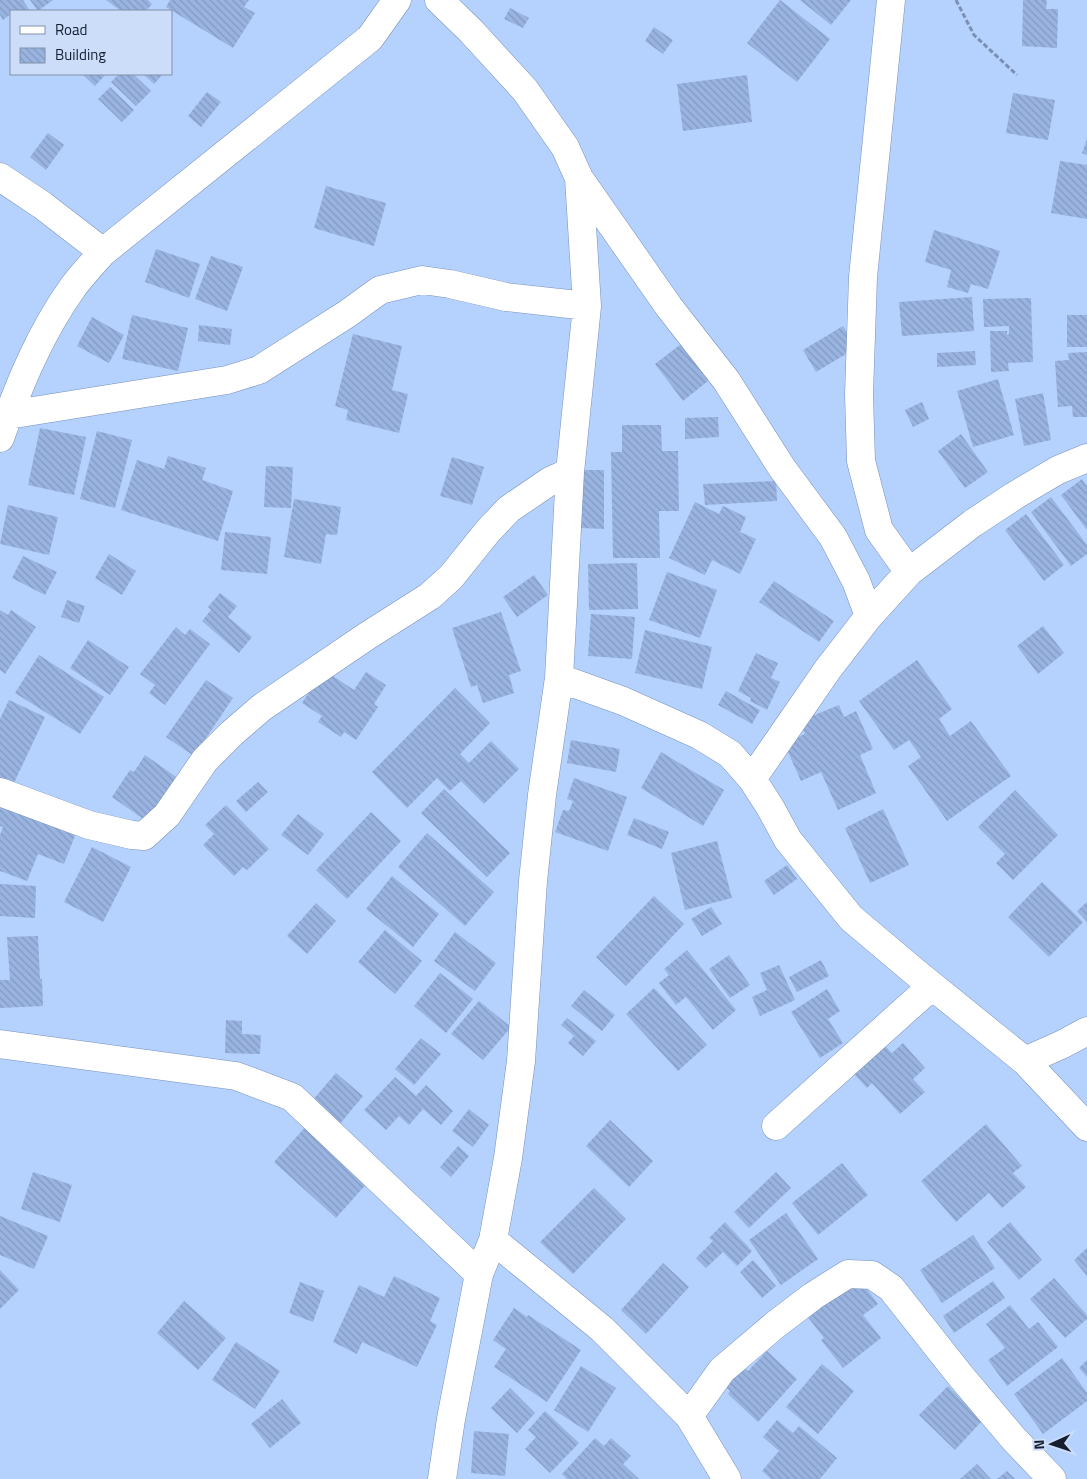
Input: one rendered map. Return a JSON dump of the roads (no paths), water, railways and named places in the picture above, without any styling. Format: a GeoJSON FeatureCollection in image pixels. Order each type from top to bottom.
{"type":"FeatureCollection","features":[{"type":"Feature","properties":{"kind":"street"},"geometry":{"type":"LineString","coordinates":[[4,427],[17,391],[44,334],[73,287],[103,252],[370,38],[397,0]]}},
{"type":"Feature","properties":{"kind":"street"},"geometry":{"type":"LineString","coordinates":[[439,0],[471,31],[524,90],[565,147],[579,178],[669,306],[726,380],[782,468],[833,537],[856,582],[869,616]]}},
{"type":"Feature","properties":{"kind":"street"},"geometry":{"type":"LineString","coordinates":[[891,0],[863,277],[859,394],[860,442],[861,461],[879,530],[908,572]]}},
{"type":"Feature","properties":{"kind":"street"},"geometry":{"type":"LineString","coordinates":[[0,177],[103,252]]}},
{"type":"Feature","properties":{"kind":"street"},"geometry":{"type":"LineString","coordinates":[[442,1479],[451,1419],[479,1274],[493,1240],[508,1158],[521,1061],[533,881],[542,795],[559,678],[570,472],[588,306],[579,178]]}},
{"type":"Feature","properties":{"kind":"street"},"geometry":{"type":"LineString","coordinates":[[4,427],[227,380],[259,370],[347,314],[380,290],[422,280],[450,284],[506,297],[588,306]]}},
{"type":"Feature","properties":{"kind":"street"},"geometry":{"type":"LineString","coordinates":[[752,779],[806,699],[869,616],[908,572],[973,523],[1014,496],[1058,470],[1087,458]]}},
{"type":"Feature","properties":{"kind":"street"},"geometry":{"type":"LineString","coordinates":[[0,792],[89,825],[144,836],[167,815],[205,760],[261,708],[430,596],[451,577],[488,531],[509,509],[550,482],[570,472]]}},
{"type":"Feature","properties":{"kind":"street"},"geometry":{"type":"LineString","coordinates":[[559,678],[623,701],[699,735],[730,754],[752,779],[788,840],[851,918],[1026,1061],[1087,1127]]}},
{"type":"Feature","properties":{"kind":"street"},"geometry":{"type":"LineString","coordinates":[[776,1126],[932,986]]}},
{"type":"Feature","properties":{"kind":"street"},"geometry":{"type":"LineString","coordinates":[[1026,1061],[1087,1031]]}},
{"type":"Feature","properties":{"kind":"street"},"geometry":{"type":"LineString","coordinates":[[0,1044],[236,1076],[292,1097],[479,1274]]}},
{"type":"Feature","properties":{"kind":"street"},"geometry":{"type":"LineString","coordinates":[[493,1240],[602,1328],[689,1416],[727,1479]]}},
{"type":"Feature","properties":{"kind":"street"},"geometry":{"type":"LineString","coordinates":[[689,1416],[722,1370],[775,1325],[848,1274],[872,1275],[891,1288],[959,1374],[1013,1438],[1052,1479]]}}]}
